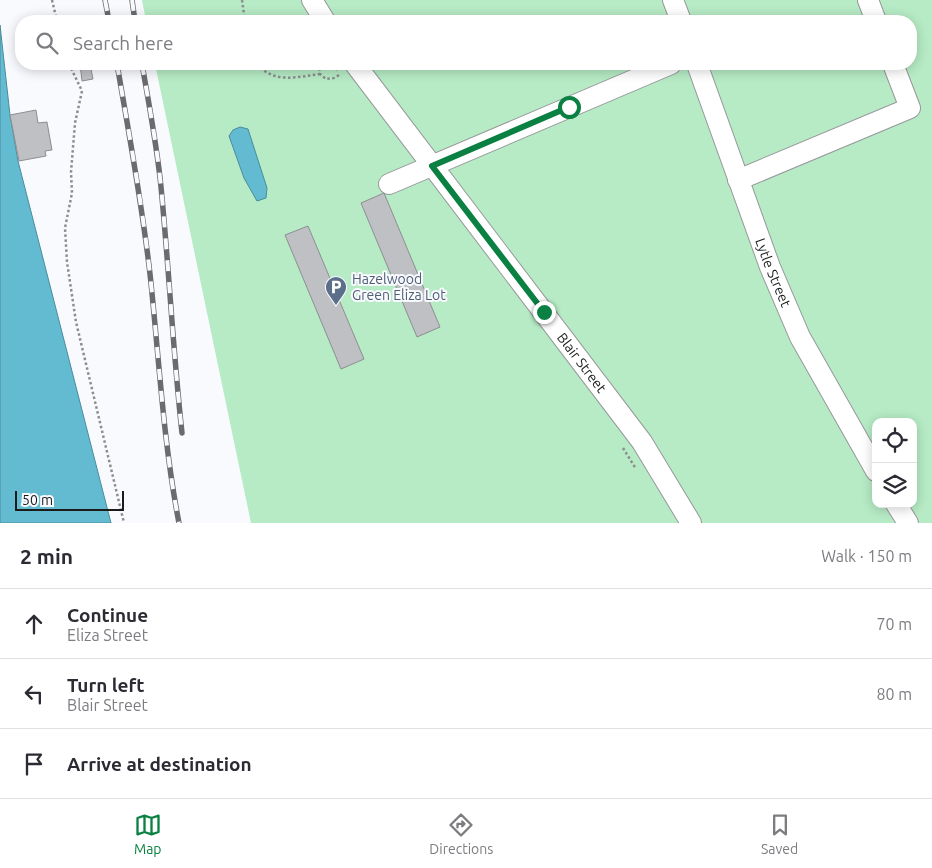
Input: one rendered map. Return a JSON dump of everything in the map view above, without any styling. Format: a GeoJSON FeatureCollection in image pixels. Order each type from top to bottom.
{"type":"FeatureCollection","features":[{"type":"Feature","properties":{"kind":"street"},"geometry":{"type":"LineString","coordinates":[[312,0],[321,15]]}},
{"type":"Feature","properties":{"kind":"street"},"geometry":{"type":"LineString","coordinates":[[674,0],[679,15]]}},
{"type":"Feature","properties":{"kind":"street"},"geometry":{"type":"LineString","coordinates":[[868,0],[874,15]]}},
{"type":"Feature","properties":{"kind":"street","name":"Blair Street"},"geometry":{"type":"LineString","coordinates":[[349,70],[432,166],[642,442],[691,523]]}},
{"type":"Feature","properties":{"kind":"street"},"geometry":{"type":"LineString","coordinates":[[388,184],[657,70]]}},
{"type":"Feature","properties":{"kind":"street","name":"Lytle Street"},"geometry":{"type":"LineString","coordinates":[[699,70],[770,267],[800,336],[872,464]]}},
{"type":"Feature","properties":{"kind":"street"},"geometry":{"type":"LineString","coordinates":[[738,180],[910,108],[895,70]]}},
{"type":"Feature","properties":{"kind":"street"},"geometry":{"type":"LineString","coordinates":[[899,508],[908,523]]}},
{"type":"Feature","properties":{"kind":"path"},"geometry":{"type":"LineString","coordinates":[[52,0],[56,15]]}},
{"type":"Feature","properties":{"kind":"path"},"geometry":{"type":"LineString","coordinates":[[242,0],[244,15]]}},
{"type":"Feature","properties":{"kind":"path"},"geometry":{"type":"LineString","coordinates":[[72,70],[82,91],[75,123],[71,172],[72,193],[65,228],[67,262],[76,322],[124,523]]}},
{"type":"Feature","properties":{"kind":"path"},"geometry":{"type":"LineString","coordinates":[[264,70],[277,78],[296,78],[320,74]]}},
{"type":"Feature","properties":{"kind":"path"},"geometry":{"type":"LineString","coordinates":[[320,70],[320,74],[326,79],[334,78],[346,70]]}},
{"type":"Feature","properties":{"kind":"green space"},"geometry":{"type":"Polygon","coordinates":[[[142,0],[932,0],[932,523],[251,523],[156,70],[917,70],[917,15],[145,15],[142,0]]]}},
{"type":"Feature","properties":{"kind":"water"},"geometry":{"type":"Polygon","coordinates":[[[0,25],[10,115],[18,161],[111,523],[0,523],[0,25]]]}},
{"type":"Feature","properties":{"kind":"water"},"geometry":{"type":"Polygon","coordinates":[[[240,127],[248,129],[267,188],[266,198],[257,201],[244,178],[229,136],[233,130],[240,127]]]}},
{"type":"Feature","properties":{"kind":"building"},"geometry":{"type":"Polygon","coordinates":[[[81,70],[91,70],[93,79],[82,81],[81,70]]]}},
{"type":"Feature","properties":{"kind":"building"},"geometry":{"type":"Polygon","coordinates":[[[36,110],[38,123],[47,122],[52,150],[45,151],[46,156],[19,161],[10,115],[36,110]]]}},
{"type":"Feature","properties":{"kind":"building"},"geometry":{"type":"Polygon","coordinates":[[[384,193],[440,327],[417,337],[361,203],[384,193]]]}},
{"type":"Feature","properties":{"kind":"building"},"geometry":{"type":"Polygon","coordinates":[[[308,226],[364,359],[341,369],[285,235],[308,226]]]}},
{"type":"Feature","properties":{"kind":"railway"},"geometry":{"type":"LineString","coordinates":[[105,0],[108,15]]}},
{"type":"Feature","properties":{"kind":"railway"},"geometry":{"type":"LineString","coordinates":[[132,0],[134,15]]}},
{"type":"Feature","properties":{"kind":"railway"},"geometry":{"type":"LineString","coordinates":[[118,70],[147,247],[165,430],[179,523]]}},
{"type":"Feature","properties":{"kind":"railway"},"geometry":{"type":"LineString","coordinates":[[143,70],[161,187],[182,433]]}},
{"type":"Feature","properties":{"kind":"place","name":"Hazelwood Green Eliza Lot"},"geometry":{"type":"Point","coordinates":[336,306]}},
{"type":"Feature","properties":{"kind":"route"},"geometry":{"type":"LineString","coordinates":[[544,312],[432,166],[569,107]]}}]}
